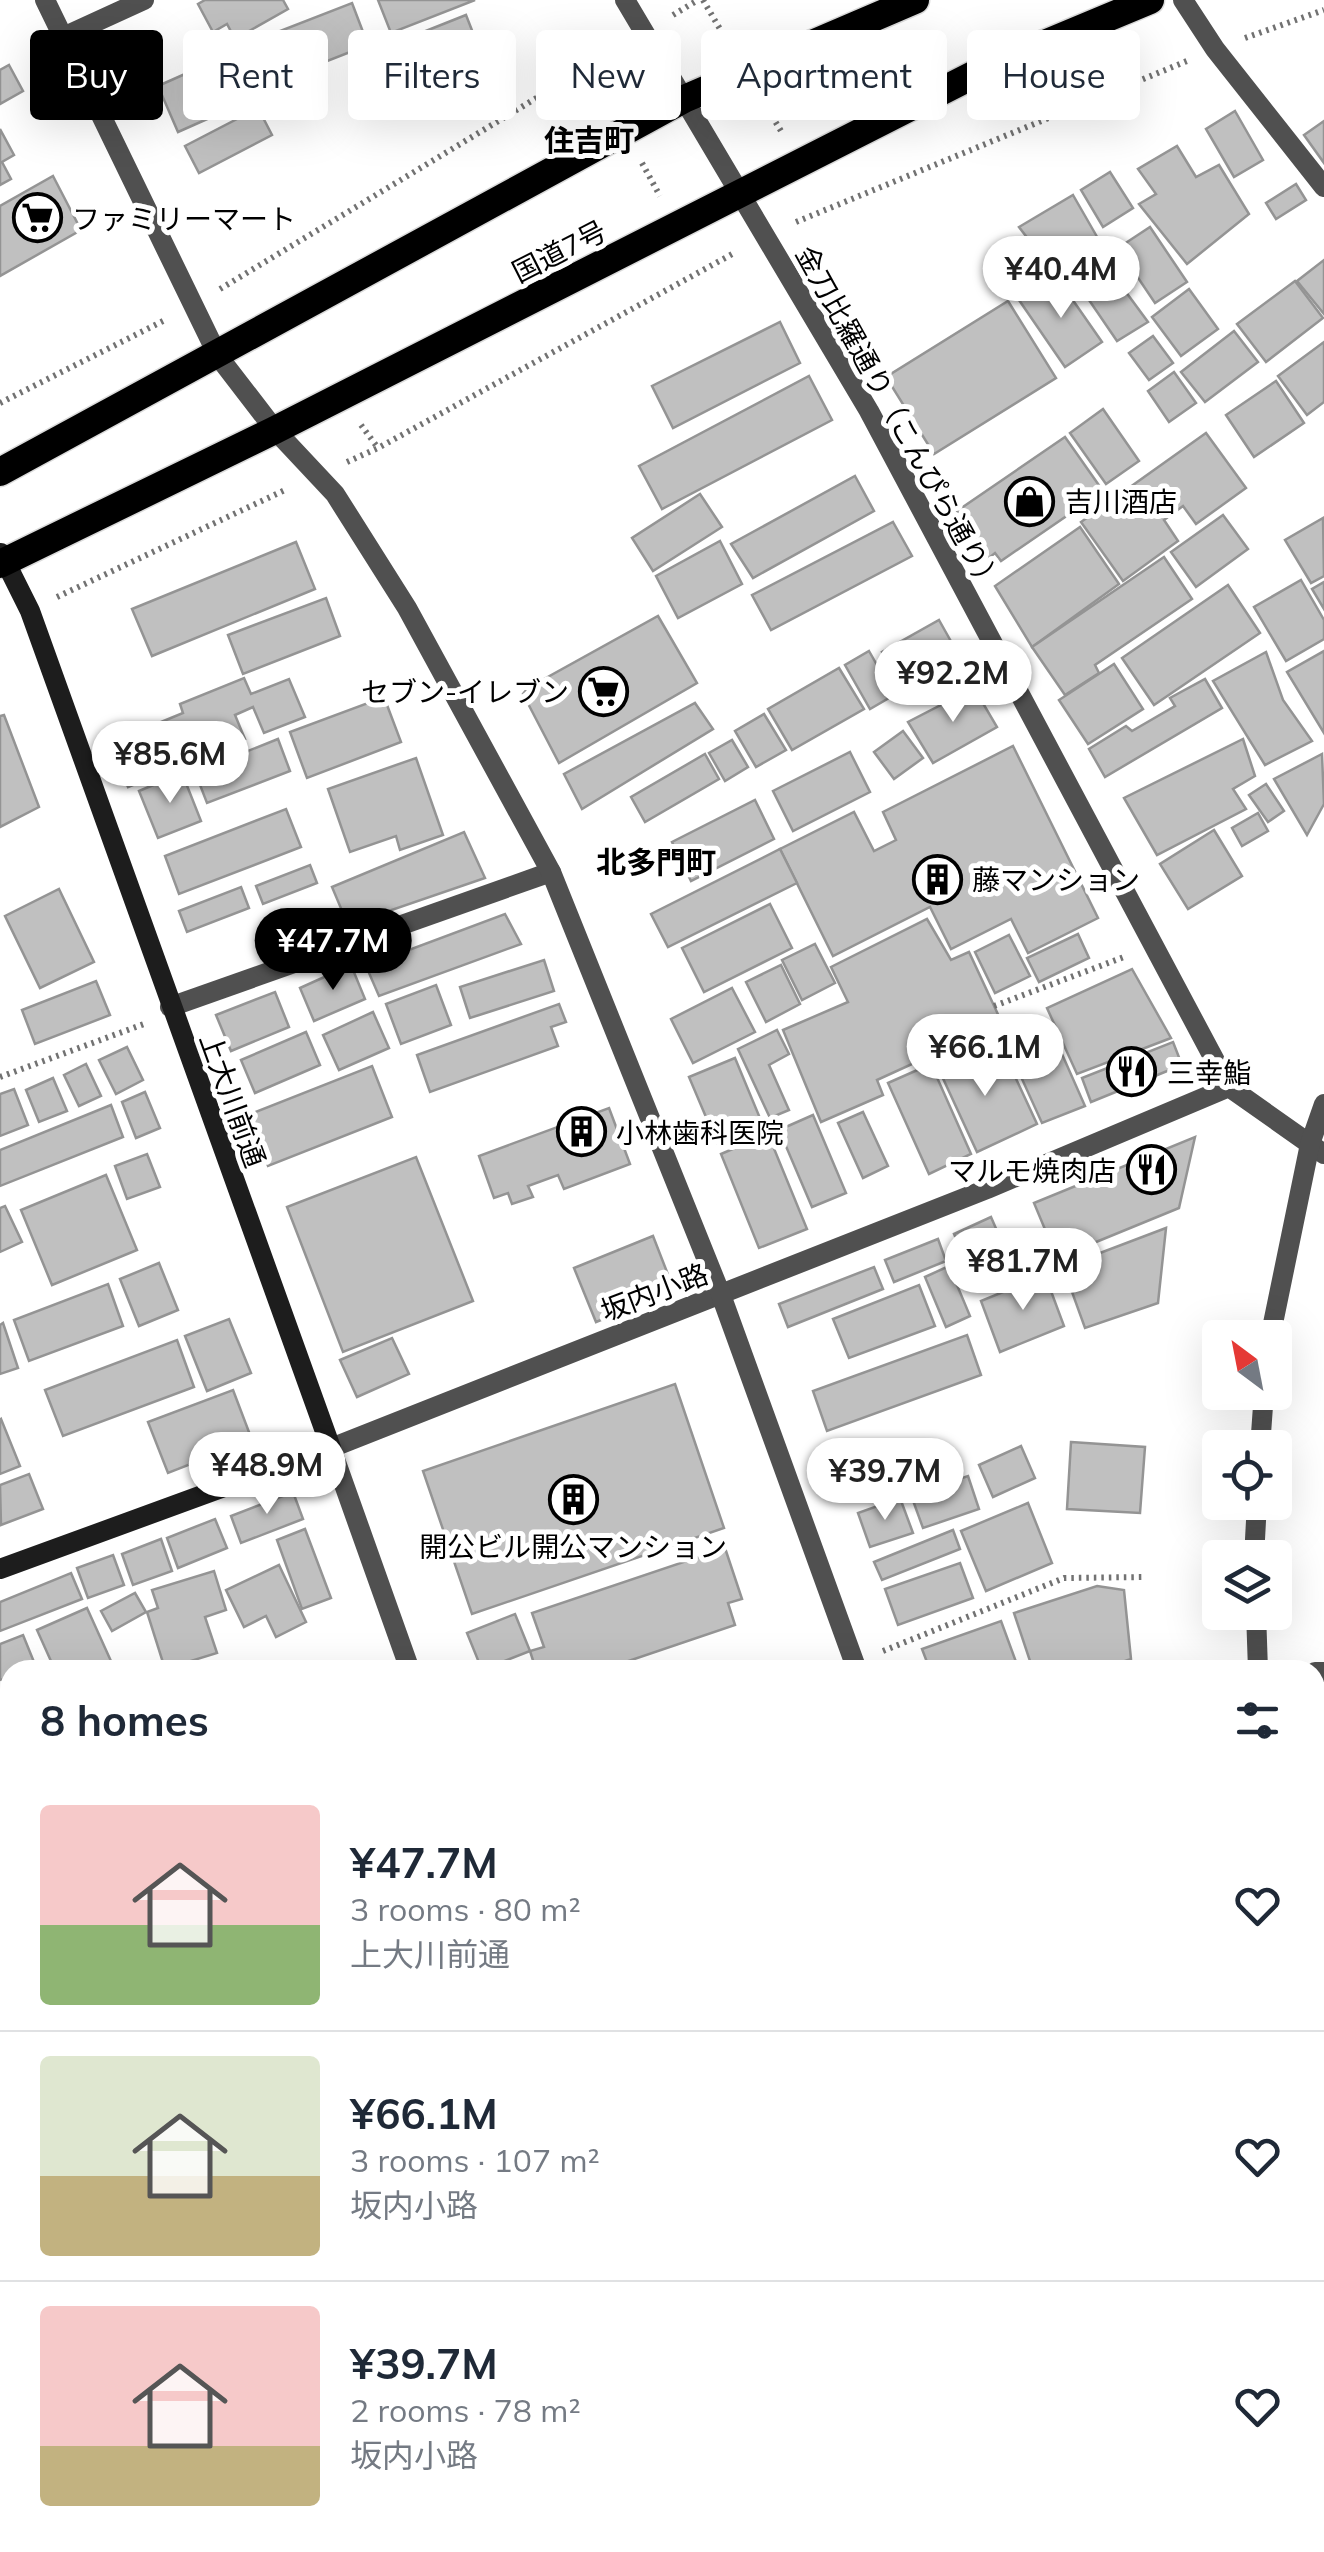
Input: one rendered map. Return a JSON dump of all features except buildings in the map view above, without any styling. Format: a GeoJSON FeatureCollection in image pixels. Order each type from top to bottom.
{"type":"FeatureCollection","features":[{"type":"Feature","properties":{"kind":"highway"},"geometry":{"type":"LineString","coordinates":[[0,472],[684,99],[914,0]]}},
{"type":"Feature","properties":{"kind":"highway","name":"国道7号"},"geometry":{"type":"LineString","coordinates":[[2,559],[275,430],[987,68],[1150,0]]}},
{"type":"Feature","properties":{"kind":"main road","name":"上大川前通"},"geometry":{"type":"LineString","coordinates":[[2,559],[30,611],[330,1448]]}},
{"type":"Feature","properties":{"kind":"main road","name":"坂内小路"},"geometry":{"type":"LineString","coordinates":[[0,1569],[330,1448]]}},
{"type":"Feature","properties":{"kind":"street"},"geometry":{"type":"LineString","coordinates":[[45,0],[60,30]]}},
{"type":"Feature","properties":{"kind":"street"},"geometry":{"type":"LineString","coordinates":[[78,30],[144,0]]}},
{"type":"Feature","properties":{"kind":"street","name":"金刀比羅通り（こんぴら通り）"},"geometry":{"type":"LineString","coordinates":[[625,0],[640,30]]}},
{"type":"Feature","properties":{"kind":"street"},"geometry":{"type":"LineString","coordinates":[[1183,0],[1216,50],[1324,187]]}},
{"type":"Feature","properties":{"kind":"street","name":"金刀比羅通り（こんぴら通り）"},"geometry":{"type":"LineString","coordinates":[[681,94],[869,411],[1229,1087]]}},
{"type":"Feature","properties":{"kind":"street"},"geometry":{"type":"LineString","coordinates":[[103,120],[218,356],[275,430],[335,494],[406,608],[551,872],[721,1296],[853,1660]]}},
{"type":"Feature","properties":{"kind":"street"},"geometry":{"type":"LineString","coordinates":[[172,1010],[551,872]]}},
{"type":"Feature","properties":{"kind":"street"},"geometry":{"type":"LineString","coordinates":[[1229,1087],[1317,1149]]}},
{"type":"Feature","properties":{"kind":"street","name":"坂内小路"},"geometry":{"type":"LineString","coordinates":[[330,1448],[721,1296],[1229,1087]]}},
{"type":"Feature","properties":{"kind":"street"},"geometry":{"type":"LineString","coordinates":[[1274,1320],[1317,1149],[1324,1104]]}},
{"type":"Feature","properties":{"kind":"street","name":"上大川前通"},"geometry":{"type":"LineString","coordinates":[[330,1448],[406,1660]]}},
{"type":"Feature","properties":{"kind":"street"},"geometry":{"type":"LineString","coordinates":[[1257,1630],[1258,1660]]}},
{"type":"Feature","properties":{"kind":"path"},"geometry":{"type":"LineString","coordinates":[[649,30],[698,0]]}},
{"type":"Feature","properties":{"kind":"path"},"geometry":{"type":"LineString","coordinates":[[30,611],[378,448],[767,234],[1216,50],[1324,10]]}},
{"type":"Feature","properties":{"kind":"path"},"geometry":{"type":"LineString","coordinates":[[0,404],[193,305],[536,97]]}},
{"type":"Feature","properties":{"kind":"path"},"geometry":{"type":"LineString","coordinates":[[618,120],[704,270]]}},
{"type":"Feature","properties":{"kind":"path"},"geometry":{"type":"LineString","coordinates":[[340,397],[378,448]]}},
{"type":"Feature","properties":{"kind":"path"},"geometry":{"type":"LineString","coordinates":[[994,1006],[1153,946]]}},
{"type":"Feature","properties":{"kind":"path"},"geometry":{"type":"LineString","coordinates":[[0,1077],[172,1010]]}},
{"type":"Feature","properties":{"kind":"path"},"geometry":{"type":"LineString","coordinates":[[869,1660],[1064,1578],[1144,1577]]}},
{"type":"Feature","properties":{"kind":"place","name":"ファミリーマート"},"geometry":{"type":"Point","coordinates":[37,218]}},
{"type":"Feature","properties":{"kind":"place","name":"吉川酒店"},"geometry":{"type":"Point","coordinates":[1030,501]}},
{"type":"Feature","properties":{"kind":"place","name":"セブン-イレブン"},"geometry":{"type":"Point","coordinates":[604,691]}},
{"type":"Feature","properties":{"kind":"place","name":"藤マンション"},"geometry":{"type":"Point","coordinates":[937,879]}},
{"type":"Feature","properties":{"kind":"place","name":"三幸鮨"},"geometry":{"type":"Point","coordinates":[1132,1072]}},
{"type":"Feature","properties":{"kind":"place","name":"小林歯科医院"},"geometry":{"type":"Point","coordinates":[581,1132]}},
{"type":"Feature","properties":{"kind":"place","name":"マルモ焼肉店"},"geometry":{"type":"Point","coordinates":[1151,1170]}},
{"type":"Feature","properties":{"kind":"place","name":"開公ビル開公マンション"},"geometry":{"type":"Point","coordinates":[573,1499]}},
{"type":"Feature","properties":{"kind":"district","name":"住吉町"},"geometry":{"type":"Point","coordinates":[589,140]}},
{"type":"Feature","properties":{"kind":"district","name":"北多門町"},"geometry":{"type":"Point","coordinates":[656,862]}}]}
